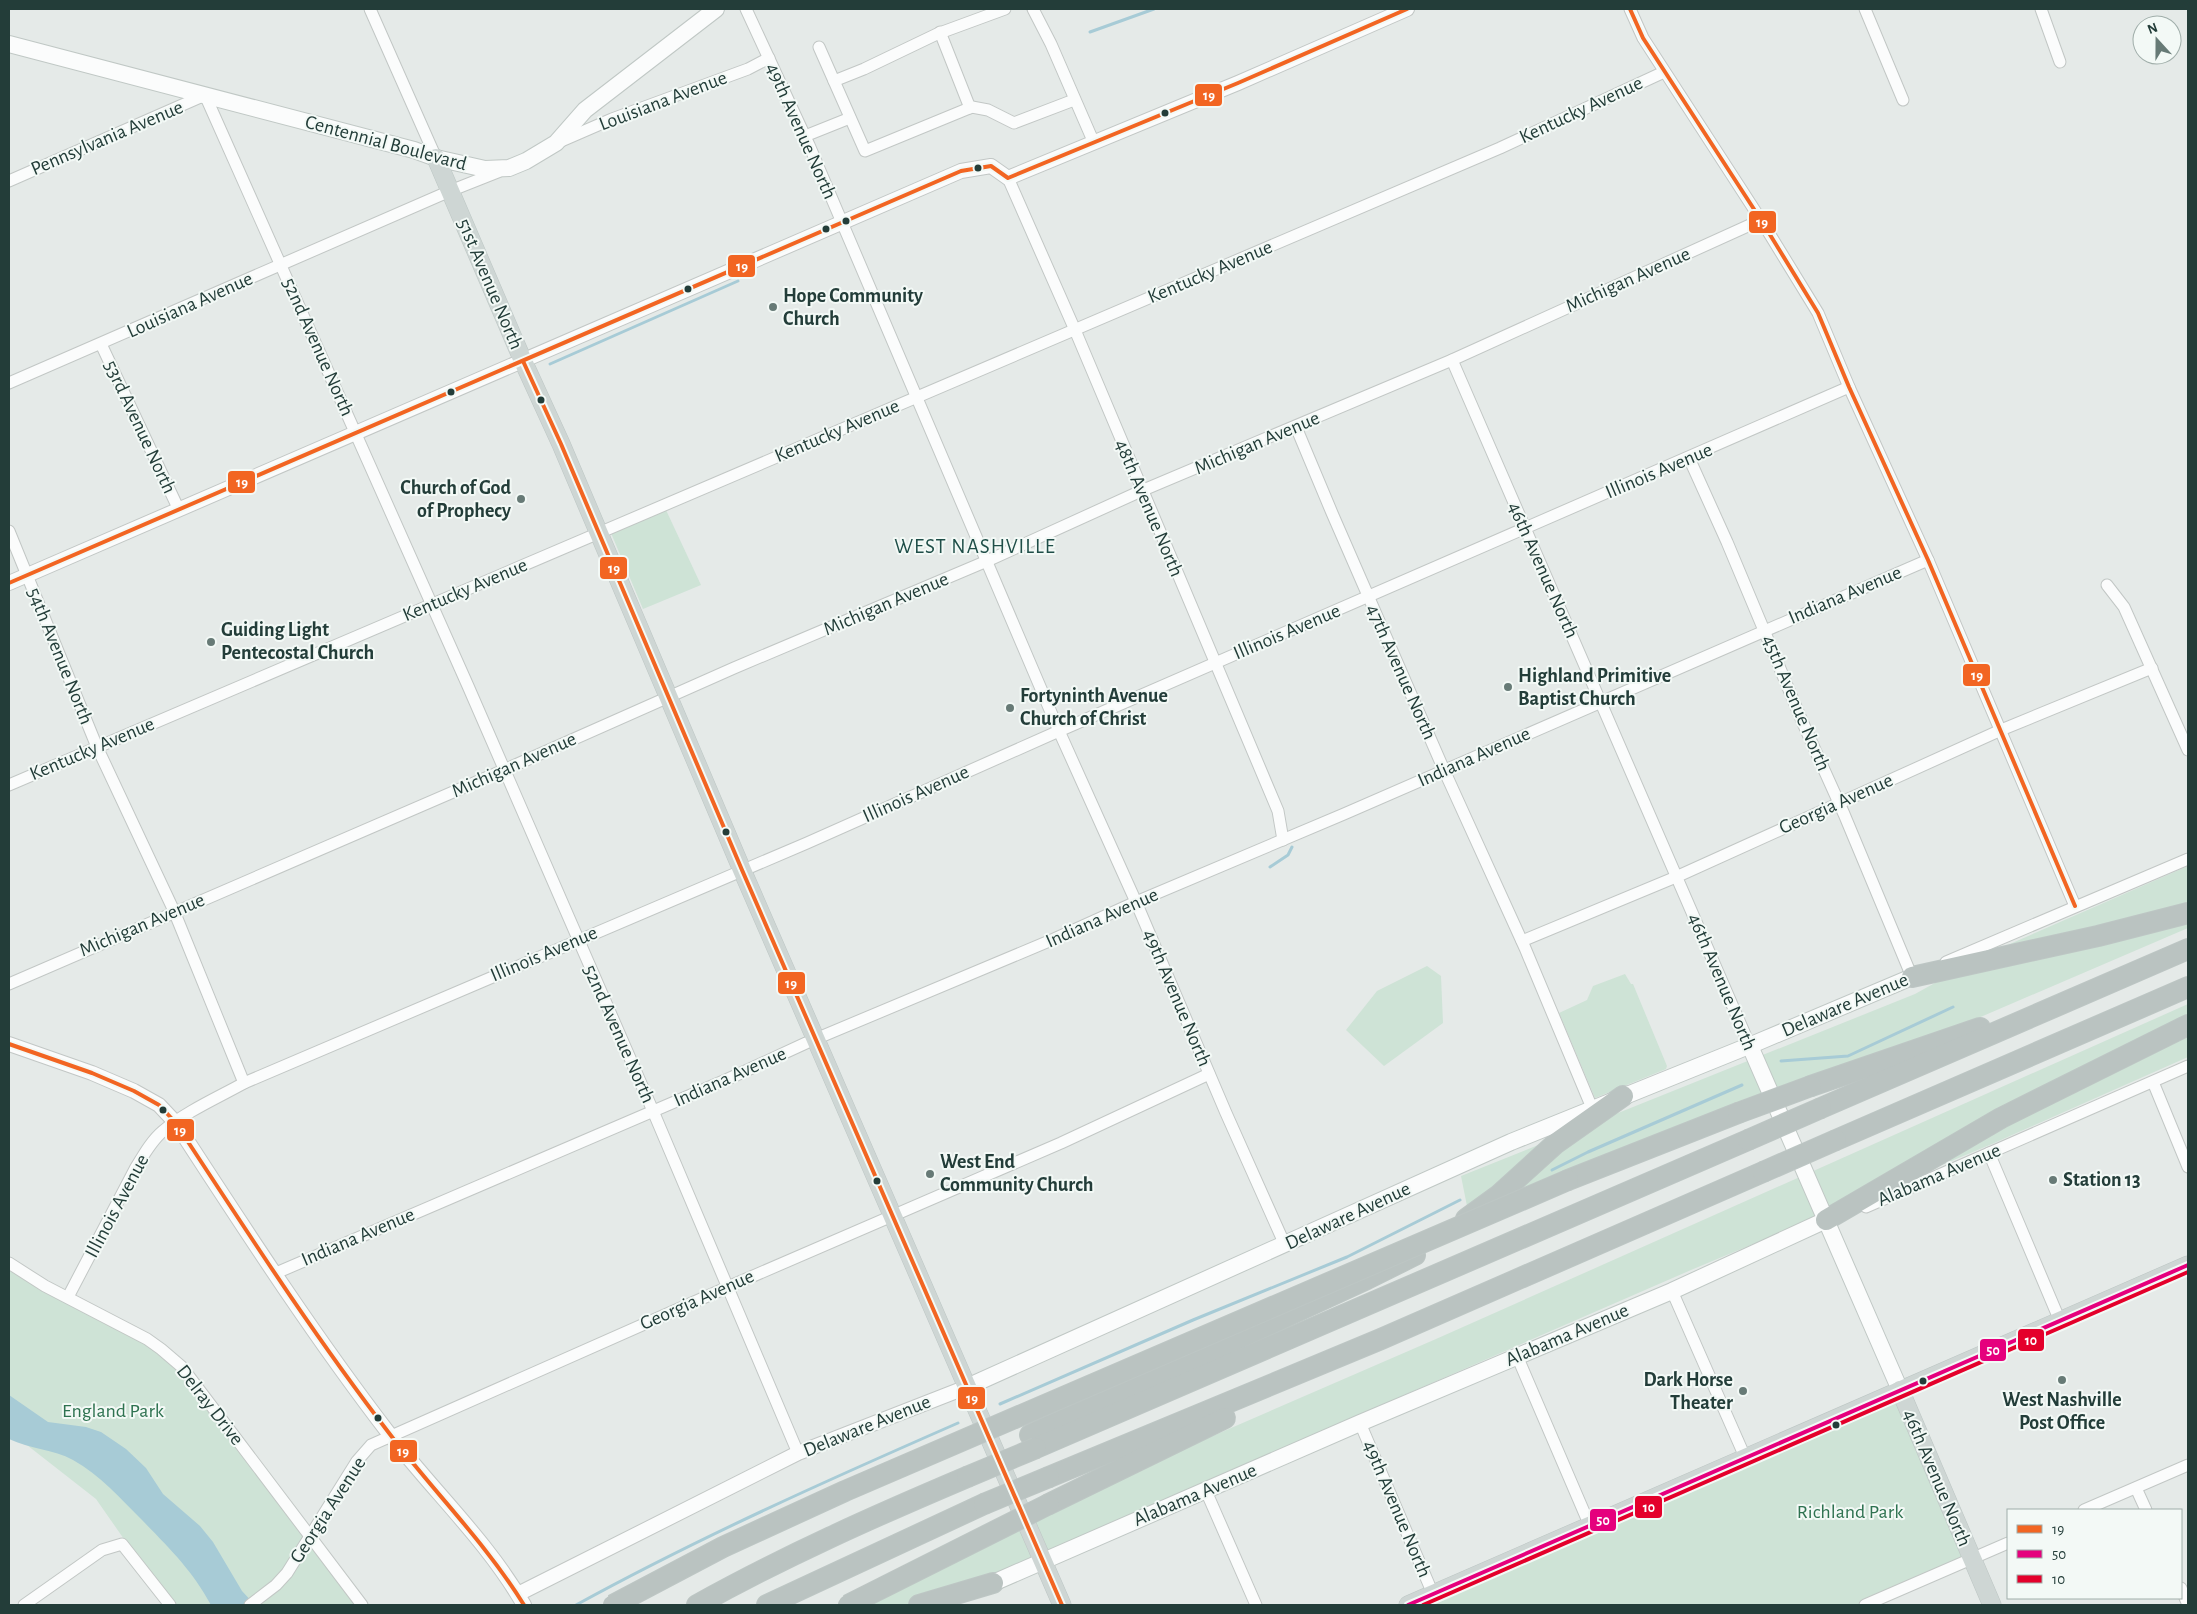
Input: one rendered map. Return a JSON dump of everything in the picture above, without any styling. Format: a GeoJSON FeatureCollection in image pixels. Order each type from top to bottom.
{"type":"FeatureCollection","features":[{"type":"Feature","properties":{"kind":"highway"},"geometry":{"type":"LineString","coordinates":[[1912,977],[2098,936],[2188,913]]}},
{"type":"Feature","properties":{"kind":"highway"},"geometry":{"type":"LineString","coordinates":[[1033,1441],[1748,1140],[2188,949]]}},
{"type":"Feature","properties":{"kind":"highway"},"geometry":{"type":"LineString","coordinates":[[767,1605],[984,1504],[1380,1339],[2188,987]]}},
{"type":"Feature","properties":{"kind":"highway"},"geometry":{"type":"LineString","coordinates":[[613,1605],[723,1547],[845,1491],[1568,1180],[1738,1113],[1960,1033],[2052,1008]]}},
{"type":"Feature","properties":{"kind":"highway"},"geometry":{"type":"LineString","coordinates":[[1826,1220],[2001,1118],[2188,1025]]}},
{"type":"Feature","properties":{"kind":"highway"},"geometry":{"type":"LineString","coordinates":[[697,1605],[763,1569],[1367,1280],[1420,1252],[1499,1196],[1555,1144],[1623,1096]]}},
{"type":"Feature","properties":{"kind":"highway"},"geometry":{"type":"LineString","coordinates":[[848,1605],[1380,1339]]}},
{"type":"Feature","properties":{"kind":"highway"},"geometry":{"type":"LineString","coordinates":[[919,1605],[993,1583]]}},
{"type":"Feature","properties":{"kind":"main road","name":"Centennial Boulevard"},"geometry":{"type":"LineString","coordinates":[[9,44],[414,150],[436,158],[485,169],[509,168],[542,153],[556,143],[586,110],[716,9]]}},
{"type":"Feature","properties":{"kind":"main road","name":"51st Avenue North"},"geometry":{"type":"LineString","coordinates":[[436,158],[561,444],[742,870],[1062,1605]]}},
{"type":"Feature","properties":{"kind":"main road","name":"Delaware Avenue"},"geometry":{"type":"LineString","coordinates":[[967,1387],[1440,1174],[1592,1108],[1750,1046],[1912,977]]}},
{"type":"Feature","properties":{"kind":"main road","name":"46th Avenue North"},"geometry":{"type":"LineString","coordinates":[[1750,1046],[1992,1605]]}},
{"type":"Feature","properties":{"kind":"main road","name":"Alabama Avenue"},"geometry":{"type":"LineString","coordinates":[[993,1583],[1672,1290],[1826,1220]]}},
{"type":"Feature","properties":{"kind":"main road"},"geometry":{"type":"LineString","coordinates":[[1408,1605],[2188,1265]]}},
{"type":"Feature","properties":{"kind":"street","name":"51st Avenue North"},"geometry":{"type":"LineString","coordinates":[[370,9],[436,158]]}},
{"type":"Feature","properties":{"kind":"street","name":"49th Avenue North"},"geometry":{"type":"LineString","coordinates":[[746,9],[805,136],[1058,730],[1136,902],[1209,1074],[1285,1245]]}},
{"type":"Feature","properties":{"kind":"street"},"geometry":{"type":"LineString","coordinates":[[834,81],[864,69],[940,32],[1005,9]]}},
{"type":"Feature","properties":{"kind":"street"},"geometry":{"type":"LineString","coordinates":[[1033,9],[1051,44],[1094,143]]}},
{"type":"Feature","properties":{"kind":"street"},"geometry":{"type":"LineString","coordinates":[[9,583],[962,171],[991,166],[1008,178],[1407,9]]}},
{"type":"Feature","properties":{"kind":"street"},"geometry":{"type":"LineString","coordinates":[[1630,9],[1642,38],[1762,220],[1818,313],[1849,387],[1928,560],[2074,906]]}},
{"type":"Feature","properties":{"kind":"street"},"geometry":{"type":"LineString","coordinates":[[1865,9],[1903,100]]}},
{"type":"Feature","properties":{"kind":"street"},"geometry":{"type":"LineString","coordinates":[[2042,9],[2060,62]]}},
{"type":"Feature","properties":{"kind":"street"},"geometry":{"type":"LineString","coordinates":[[940,32],[970,108]]}},
{"type":"Feature","properties":{"kind":"street"},"geometry":{"type":"LineString","coordinates":[[820,47],[865,152],[970,108],[988,110],[1014,123],[1074,100]]}},
{"type":"Feature","properties":{"kind":"street","name":"Louisiana Avenue"},"geometry":{"type":"LineString","coordinates":[[556,143],[612,119],[748,69],[769,58]]}},
{"type":"Feature","properties":{"kind":"street","name":"Kentucky Avenue"},"geometry":{"type":"LineString","coordinates":[[9,785],[1492,151],[1664,72]]}},
{"type":"Feature","properties":{"kind":"street","name":"Pennsylvania Avenue"},"geometry":{"type":"LineString","coordinates":[[9,180],[205,95]]}},
{"type":"Feature","properties":{"kind":"street","name":"52nd Avenue North"},"geometry":{"type":"LineString","coordinates":[[205,95],[432,604],[653,1111],[798,1453]]}},
{"type":"Feature","properties":{"kind":"street"},"geometry":{"type":"LineString","coordinates":[[805,136],[850,118]]}},
{"type":"Feature","properties":{"kind":"street","name":"Louisiana Avenue"},"geometry":{"type":"LineString","coordinates":[[9,383],[450,191],[509,168]]}},
{"type":"Feature","properties":{"kind":"street","name":"48th Avenue North"},"geometry":{"type":"LineString","coordinates":[[1008,178],[1075,330],[1278,811],[1283,840]]}},
{"type":"Feature","properties":{"kind":"street","name":"Michigan Avenue"},"geometry":{"type":"LineString","coordinates":[[9,984],[174,911],[504,770],[669,696],[987,561],[1142,491],[1452,360],[1762,220]]}},
{"type":"Feature","properties":{"kind":"street","name":"53rd Avenue North"},"geometry":{"type":"LineString","coordinates":[[101,344],[179,510]]}},
{"type":"Feature","properties":{"kind":"street","name":"46th Avenue North"},"geometry":{"type":"LineString","coordinates":[[1452,360],[1750,1046]]}},
{"type":"Feature","properties":{"kind":"street","name":"Illinois Avenue"},"geometry":{"type":"LineString","coordinates":[[68,1297],[147,1148],[162,1131],[175,1122],[244,1083],[884,809],[1058,730],[1690,458],[1849,387]]}},
{"type":"Feature","properties":{"kind":"street","name":"47th Avenue North"},"geometry":{"type":"LineString","coordinates":[[1296,427],[1444,770],[1522,941],[1592,1108]]}},
{"type":"Feature","properties":{"kind":"street","name":"45th Avenue North"},"geometry":{"type":"LineString","coordinates":[[1690,458],[1765,630],[1802,721],[1839,802],[1912,977]]}},
{"type":"Feature","properties":{"kind":"street","name":"54th Avenue North"},"geometry":{"type":"LineString","coordinates":[[9,531],[97,747],[174,911],[244,1083]]}},
{"type":"Feature","properties":{"kind":"street","name":"Indiana Avenue"},"geometry":{"type":"LineString","coordinates":[[276,1273],[816,1039],[1054,939],[1928,560]]}},
{"type":"Feature","properties":{"kind":"street"},"geometry":{"type":"LineString","coordinates":[[2108,585],[2124,607],[2188,750]]}},
{"type":"Feature","properties":{"kind":"street","name":"Georgia Avenue"},"geometry":{"type":"LineString","coordinates":[[1522,941],[1676,877],[2001,730],[2152,668]]}},
{"type":"Feature","properties":{"kind":"street","name":"Delaware Avenue"},"geometry":{"type":"LineString","coordinates":[[1912,977],[2074,906],[2188,859]]}},
{"type":"Feature","properties":{"kind":"street"},"geometry":{"type":"LineString","coordinates":[[9,1044],[92,1073],[160,1105],[175,1122],[333,1358],[391,1435],[465,1524],[521,1600]]}},
{"type":"Feature","properties":{"kind":"street","name":"Alabama Avenue"},"geometry":{"type":"LineString","coordinates":[[1826,1220],[1849,1214],[2188,1066]]}},
{"type":"Feature","properties":{"kind":"street","name":"Georgia Avenue"},"geometry":{"type":"LineString","coordinates":[[250,1605],[271,1589],[287,1573],[357,1461],[372,1445],[391,1435],[1061,1142],[1209,1074]]}},
{"type":"Feature","properties":{"kind":"street"},"geometry":{"type":"LineString","coordinates":[[2152,1082],[2188,1167]]}},
{"type":"Feature","properties":{"kind":"street"},"geometry":{"type":"LineString","coordinates":[[1989,1153],[2060,1321]]}},
{"type":"Feature","properties":{"kind":"street","name":"Delray Drive"},"geometry":{"type":"LineString","coordinates":[[9,1262],[39,1282],[147,1339],[182,1367],[362,1605]]}},
{"type":"Feature","properties":{"kind":"street"},"geometry":{"type":"LineString","coordinates":[[1672,1290],[1745,1458]]}},
{"type":"Feature","properties":{"kind":"street"},"geometry":{"type":"LineString","coordinates":[[1517,1356],[1590,1526]]}},
{"type":"Feature","properties":{"kind":"street","name":"Delaware Avenue"},"geometry":{"type":"LineString","coordinates":[[521,1600],[798,1453],[967,1387]]}},
{"type":"Feature","properties":{"kind":"street","name":"49th Avenue North"},"geometry":{"type":"LineString","coordinates":[[1360,1423],[1433,1594]]}},
{"type":"Feature","properties":{"kind":"street"},"geometry":{"type":"LineString","coordinates":[[2086,1509],[2188,1465]]}},
{"type":"Feature","properties":{"kind":"street"},"geometry":{"type":"LineString","coordinates":[[2136,1488],[2146,1509]]}},
{"type":"Feature","properties":{"kind":"street"},"geometry":{"type":"LineString","coordinates":[[1206,1491],[1256,1605]]}},
{"type":"Feature","properties":{"kind":"street"},"geometry":{"type":"LineString","coordinates":[[1865,1605],[2007,1543]]}},
{"type":"Feature","properties":{"kind":"street"},"geometry":{"type":"LineString","coordinates":[[24,1605],[102,1550],[122,1544],[170,1605]]}},
{"type":"Feature","properties":{"kind":"street","name":"Alabama Avenue"},"geometry":{"type":"LineString","coordinates":[[946,1605],[993,1583]]}},
{"type":"Feature","properties":{"kind":"street"},"geometry":{"type":"LineString","coordinates":[[2182,1590],[2188,1605]]}},
{"type":"Feature","properties":{"kind":"green space"},"geometry":{"type":"Polygon","coordinates":[[[666,510],[701,585],[643,609],[611,533],[666,510]]]}},
{"type":"Feature","properties":{"kind":"green space"},"geometry":{"type":"Polygon","coordinates":[[[2188,866],[2188,928],[1948,1031],[1468,1211],[1461,1176],[1915,994],[1987,954],[2188,866]]]}},
{"type":"Feature","properties":{"kind":"green space"},"geometry":{"type":"Polygon","coordinates":[[[1427,966],[1441,976],[1443,1023],[1384,1066],[1346,1030],[1377,991],[1427,966]]]}},
{"type":"Feature","properties":{"kind":"green space"},"geometry":{"type":"Polygon","coordinates":[[[1625,974],[1631,984],[1633,984],[1667,1066],[1666,1069],[1595,1098],[1559,1013],[1587,1000],[1593,986],[1625,974]]]}},
{"type":"Feature","properties":{"kind":"green space"},"geometry":{"type":"Polygon","coordinates":[[[2188,1004],[2188,1057],[1992,1144],[1691,1270],[922,1605],[854,1605],[1208,1438],[1436,1339],[2188,1004]]]}},
{"type":"Feature","properties":{"kind":"green space","name":"England Park"},"geometry":{"type":"Polygon","coordinates":[[[9,1263],[161,1349],[362,1605],[170,1605],[96,1499],[9,1431],[9,1263]]]}},
{"type":"Feature","properties":{"kind":"green space","name":"Richland Park"},"geometry":{"type":"Polygon","coordinates":[[[1900,1390],[1972,1559],[1866,1605],[1408,1605],[1900,1390]]]}},
{"type":"Feature","properties":{"kind":"water"},"geometry":{"type":"Polygon","coordinates":[[[9,1395],[48,1422],[86,1427],[101,1432],[126,1449],[146,1468],[163,1494],[200,1526],[213,1542],[242,1591],[255,1605],[211,1605],[204,1592],[180,1560],[101,1480],[83,1466],[65,1456],[9,1439],[9,1395]]]}},
{"type":"Feature","properties":{"kind":"waterway"},"geometry":{"type":"LineString","coordinates":[[1090,32],[1154,9]]}},
{"type":"Feature","properties":{"kind":"waterway"},"geometry":{"type":"LineString","coordinates":[[550,364],[738,281]]}},
{"type":"Feature","properties":{"kind":"waterway"},"geometry":{"type":"LineString","coordinates":[[1270,867],[1288,855],[1292,847]]}},
{"type":"Feature","properties":{"kind":"waterway"},"geometry":{"type":"LineString","coordinates":[[1781,1061],[1848,1056],[1953,1007]]}},
{"type":"Feature","properties":{"kind":"waterway"},"geometry":{"type":"LineString","coordinates":[[1552,1170],[1588,1152],[1742,1085]]}},
{"type":"Feature","properties":{"kind":"waterway"},"geometry":{"type":"LineString","coordinates":[[1000,1404],[1193,1320],[1347,1257],[1460,1200]]}},
{"type":"Feature","properties":{"kind":"waterway"},"geometry":{"type":"LineString","coordinates":[[576,1605],[717,1533],[958,1423]]}},
{"type":"Feature","properties":{"kind":"transit line","name":"19"},"geometry":{"type":"LineString","coordinates":[[9,583],[961,171],[991,166],[1008,178],[1238,83],[1407,9]]}},
{"type":"Feature","properties":{"kind":"transit line","name":"19"},"geometry":{"type":"LineString","coordinates":[[1630,9],[1643,38],[1761,220],[1818,313],[1849,387],[1928,560],[2075,906]]}},
{"type":"Feature","properties":{"kind":"transit line","name":"19"},"geometry":{"type":"LineString","coordinates":[[523,361],[561,444],[742,870],[1062,1605]]}},
{"type":"Feature","properties":{"kind":"transit line","name":"19"},"geometry":{"type":"LineString","coordinates":[[9,1044],[92,1073],[134,1091],[159,1105],[175,1122],[333,1357],[406,1454],[493,1560],[524,1605]]}},
{"type":"Feature","properties":{"kind":"transit line","name":"50"},"geometry":{"type":"LineString","coordinates":[[1408,1605],[2188,1265]]}},
{"type":"Feature","properties":{"kind":"transit line","name":"10"},"geometry":{"type":"LineString","coordinates":[[1423,1605],[2188,1272]]}},
{"type":"Feature","properties":{"kind":"place","name":"Hope Community Church"},"geometry":{"type":"Point","coordinates":[773,307]}},
{"type":"Feature","properties":{"kind":"place","name":"Church of God of Prophecy"},"geometry":{"type":"Point","coordinates":[521,499]}},
{"type":"Feature","properties":{"kind":"place","name":"Guiding Light Pentecostal Church"},"geometry":{"type":"Point","coordinates":[211,642]}},
{"type":"Feature","properties":{"kind":"place","name":"Highland Primitive Baptist Church"},"geometry":{"type":"Point","coordinates":[1508,687]}},
{"type":"Feature","properties":{"kind":"place","name":"Fortyninth Avenue Church of Christ"},"geometry":{"type":"Point","coordinates":[1010,708]}},
{"type":"Feature","properties":{"kind":"place","name":"West End Community Church"},"geometry":{"type":"Point","coordinates":[930,1174]}},
{"type":"Feature","properties":{"kind":"place","name":"Station 13"},"geometry":{"type":"Point","coordinates":[2053,1180]}},
{"type":"Feature","properties":{"kind":"place","name":"West Nashville Post Office"},"geometry":{"type":"Point","coordinates":[2062,1380]}},
{"type":"Feature","properties":{"kind":"place","name":"Dark Horse Theater"},"geometry":{"type":"Point","coordinates":[1743,1391]}},
{"type":"Feature","properties":{"kind":"district","name":"WEST NASHVILLE"},"geometry":{"type":"Point","coordinates":[975,546]}}]}
